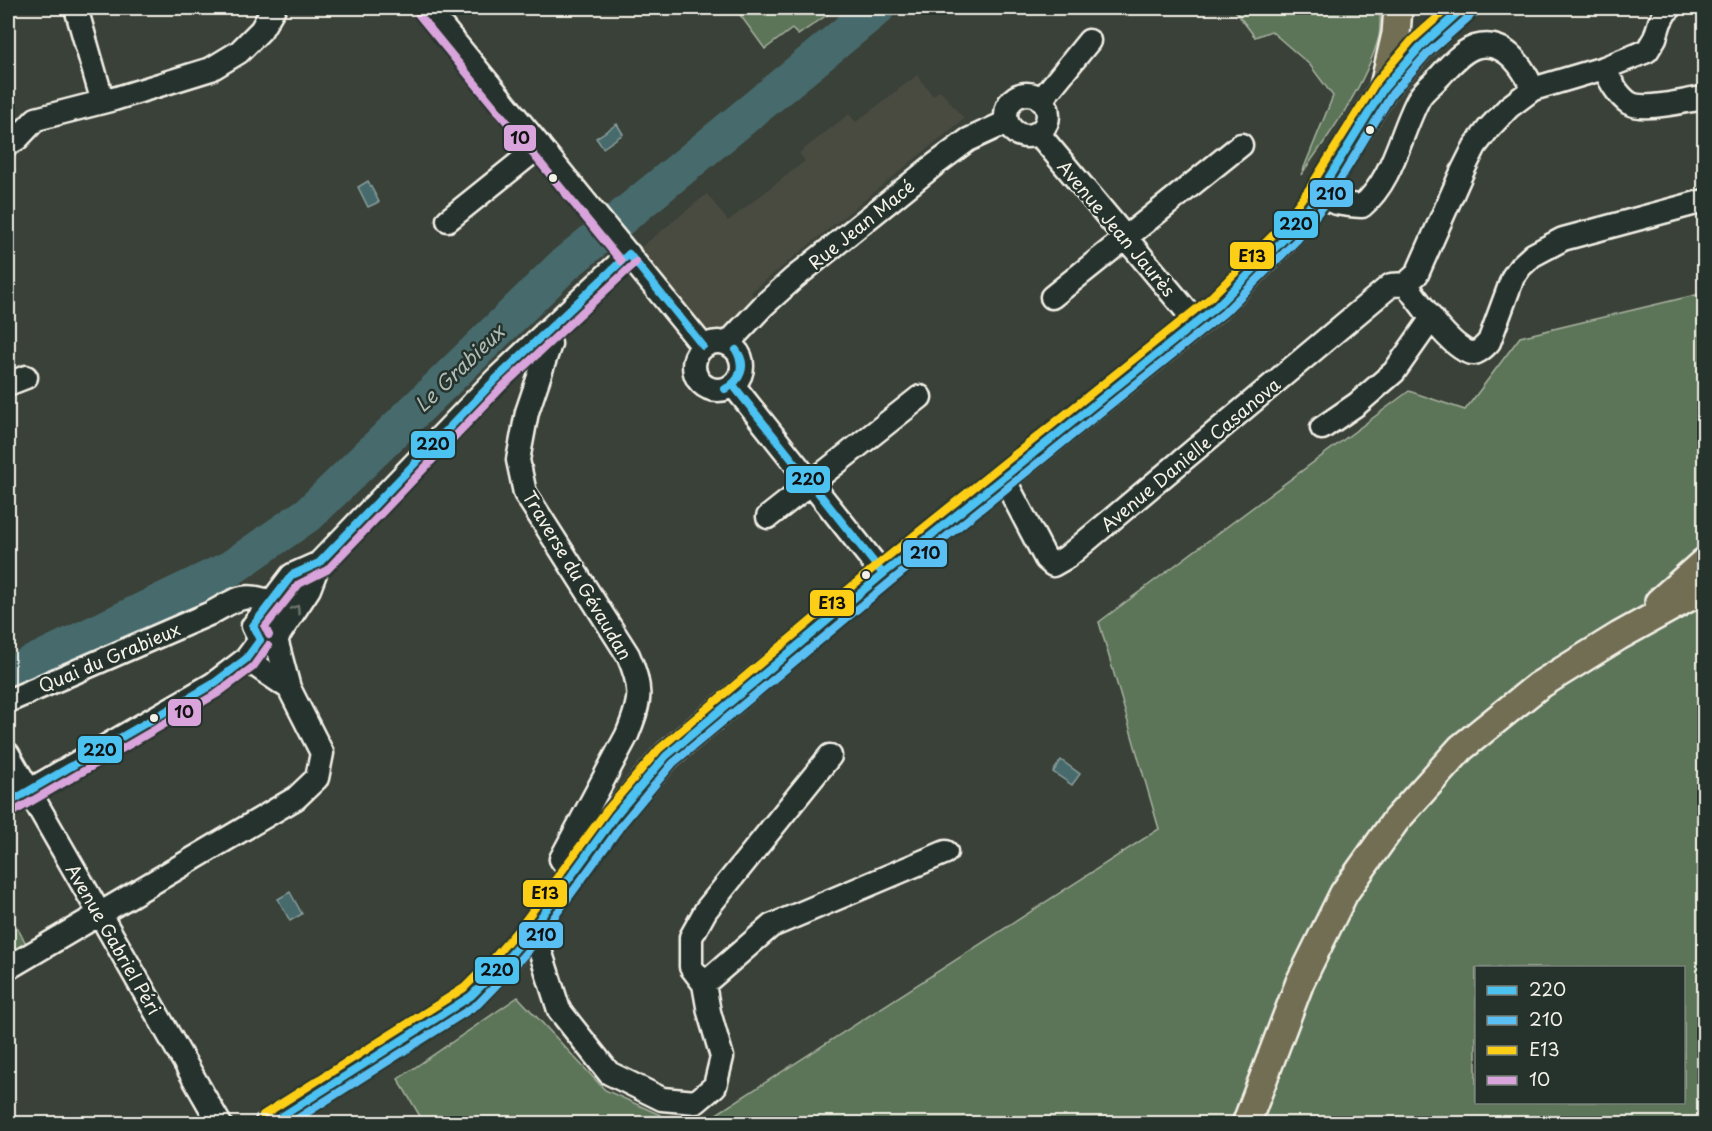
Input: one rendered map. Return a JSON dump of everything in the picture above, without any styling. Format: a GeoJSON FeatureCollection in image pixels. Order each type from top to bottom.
{"type":"FeatureCollection","features":[{"type":"Feature","properties":{"kind":"main road"},"geometry":{"type":"LineString","coordinates":[[1384,88],[1396,34],[1398,8]]}},
{"type":"Feature","properties":{"kind":"main road"},"geometry":{"type":"LineString","coordinates":[[269,1124],[471,996],[530,932],[638,787],[666,756],[883,574],[1217,306],[1289,234],[1318,195],[1384,88],[1420,47],[1463,8]]}},
{"type":"Feature","properties":{"kind":"main road"},"geometry":{"type":"LineString","coordinates":[[1619,636],[1704,562]]}},
{"type":"Feature","properties":{"kind":"main road"},"geometry":{"type":"LineString","coordinates":[[1246,1124],[1299,982],[1344,892],[1396,820],[1461,748],[1538,686],[1619,636],[1704,590]]}},
{"type":"Feature","properties":{"kind":"street"},"geometry":{"type":"LineString","coordinates":[[76,8],[100,92],[107,99]]}},
{"type":"Feature","properties":{"kind":"street"},"geometry":{"type":"LineString","coordinates":[[8,144],[17,139],[36,119],[211,69],[238,52],[261,30],[274,8]]}},
{"type":"Feature","properties":{"kind":"street"},"geometry":{"type":"LineString","coordinates":[[427,8],[703,346]]}},
{"type":"Feature","properties":{"kind":"street"},"geometry":{"type":"LineString","coordinates":[[1670,8],[1666,10],[1660,22],[1656,43],[1647,51],[1604,68],[1533,89],[1509,107],[1475,146],[1417,274],[1406,284],[1457,346],[1466,352],[1475,353],[1489,342],[1513,276],[1533,255],[1563,239],[1704,201]]}},
{"type":"Feature","properties":{"kind":"street"},"geometry":{"type":"LineString","coordinates":[[1026,93],[1045,106],[1047,121],[1044,128],[1029,136],[1020,135],[1012,130],[1007,122],[1008,106],[1089,41]]}},
{"type":"Feature","properties":{"kind":"street"},"geometry":{"type":"LineString","coordinates":[[1318,195],[1341,205],[1362,206],[1373,197],[1391,164],[1419,98],[1456,58],[1475,47],[1500,49],[1511,55],[1523,68],[1533,89]]}},
{"type":"Feature","properties":{"kind":"street"},"geometry":{"type":"LineString","coordinates":[[1604,68],[1620,95],[1637,106],[1704,98]]}},
{"type":"Feature","properties":{"kind":"street","name":"Rue Jean Macé"},"geometry":{"type":"LineString","coordinates":[[728,344],[764,305],[794,278],[925,173],[968,140],[1007,122]]}},
{"type":"Feature","properties":{"kind":"street","name":"Avenue Jean Jaurès"},"geometry":{"type":"LineString","coordinates":[[1038,133],[1196,322]]}},
{"type":"Feature","properties":{"kind":"street"},"geometry":{"type":"LineString","coordinates":[[1052,297],[1241,145]]}},
{"type":"Feature","properties":{"kind":"street"},"geometry":{"type":"LineString","coordinates":[[448,220],[540,146]]}},
{"type":"Feature","properties":{"kind":"street"},"geometry":{"type":"LineString","coordinates":[[263,635],[270,602],[292,575],[319,563],[412,465],[625,250]]}},
{"type":"Feature","properties":{"kind":"street","name":"Avenue Danielle Casanova"},"geometry":{"type":"LineString","coordinates":[[1003,477],[1046,559],[1053,565],[1067,557],[1391,285],[1406,284]]}},
{"type":"Feature","properties":{"kind":"street"},"geometry":{"type":"LineString","coordinates":[[1322,428],[1357,404],[1394,372],[1432,318]]}},
{"type":"Feature","properties":{"kind":"street","name":"Traverse du Gévaudan"},"geometry":{"type":"LineString","coordinates":[[546,330],[550,344],[527,412],[518,460],[525,493],[628,655],[636,674],[640,693],[636,713],[627,735],[561,859],[572,874]]}},
{"type":"Feature","properties":{"kind":"street"},"geometry":{"type":"LineString","coordinates":[[715,341],[728,344],[735,348],[742,363],[742,372],[733,385],[718,391],[704,386],[698,381],[693,366],[698,351],[715,341]]}},
{"type":"Feature","properties":{"kind":"street"},"geometry":{"type":"LineString","coordinates":[[733,385],[883,574]]}},
{"type":"Feature","properties":{"kind":"street"},"geometry":{"type":"LineString","coordinates":[[768,517],[920,397]]}},
{"type":"Feature","properties":{"kind":"street"},"geometry":{"type":"LineString","coordinates":[[8,803],[213,684],[246,659],[263,635],[309,590],[319,563]]}},
{"type":"Feature","properties":{"kind":"street","name":"Quai du Grabieux"},"geometry":{"type":"LineString","coordinates":[[8,701],[211,613],[242,596],[257,596],[270,602]]}},
{"type":"Feature","properties":{"kind":"street"},"geometry":{"type":"LineString","coordinates":[[8,968],[296,798],[316,778],[322,753],[263,635],[241,618],[211,613]]}},
{"type":"Feature","properties":{"kind":"street"},"geometry":{"type":"LineString","coordinates":[[246,659],[289,688]]}},
{"type":"Feature","properties":{"kind":"street","name":"Avenue Gabriel Péri"},"geometry":{"type":"LineString","coordinates":[[8,754],[220,1124]]}},
{"type":"Feature","properties":{"kind":"street"},"geometry":{"type":"LineString","coordinates":[[530,932],[538,944],[559,1010],[609,1073],[662,1099],[696,1102],[715,1086],[722,1057],[709,1012],[704,984],[691,967],[690,937],[706,910],[830,756]]}},
{"type":"Feature","properties":{"kind":"street"},"geometry":{"type":"LineString","coordinates":[[704,984],[771,926],[946,852]]}},
{"type":"Feature","properties":{"kind":"shaded area"},"geometry":{"type":"Polygon","coordinates":[[[917,75],[933,96],[940,90],[964,119],[751,292],[754,297],[726,333],[709,334],[640,248],[707,194],[728,221],[805,161],[799,153],[849,114],[856,122],[917,75]]]}},
{"type":"Feature","properties":{"kind":"green space"},"geometry":{"type":"Polygon","coordinates":[[[735,8],[837,8],[798,35],[792,29],[765,49],[735,8]]]}},
{"type":"Feature","properties":{"kind":"green space"},"geometry":{"type":"Polygon","coordinates":[[[1233,8],[1380,8],[1379,36],[1364,76],[1345,110],[1301,175],[1333,96],[1310,65],[1271,31],[1255,37],[1233,8]]]}},
{"type":"Feature","properties":{"kind":"green space"},"geometry":{"type":"Polygon","coordinates":[[[1704,293],[1704,1123],[701,1124],[1159,829],[1099,622],[1409,391],[1465,410],[1520,337],[1704,293]]]}},
{"type":"Feature","properties":{"kind":"green space"},"geometry":{"type":"Polygon","coordinates":[[[8,912],[27,945],[8,955],[8,912]]]}},
{"type":"Feature","properties":{"kind":"green space"},"geometry":{"type":"Polygon","coordinates":[[[518,997],[605,1090],[678,1123],[424,1123],[398,1079],[518,997]]]}},
{"type":"Feature","properties":{"kind":"water"},"geometry":{"type":"Polygon","coordinates":[[[617,124],[623,134],[603,148],[596,138],[617,124]]]}},
{"type":"Feature","properties":{"kind":"water"},"geometry":{"type":"Polygon","coordinates":[[[368,181],[379,202],[368,207],[358,187],[368,181]]]}},
{"type":"Feature","properties":{"kind":"water"},"geometry":{"type":"Polygon","coordinates":[[[1061,760],[1080,774],[1072,785],[1053,772],[1061,760]]]}},
{"type":"Feature","properties":{"kind":"water"},"geometry":{"type":"Polygon","coordinates":[[[290,892],[302,914],[290,921],[278,899],[290,892]]]}},
{"type":"Feature","properties":{"kind":"waterway","name":"Le Grabieux"},"geometry":{"type":"LineString","coordinates":[[8,675],[231,568],[310,513],[565,264],[877,8]]}},
{"type":"Feature","properties":{"kind":"transit line","name":"E13"},"geometry":{"type":"LineString","coordinates":[[263,1115],[464,988],[522,925],[607,810],[659,749],[876,566],[1210,298],[1281,227],[1309,189],[1376,82],[1412,40],[1448,8]]}},
{"type":"Feature","properties":{"kind":"transit line","name":"220"},"geometry":{"type":"LineString","coordinates":[[270,1124],[471,996],[530,932],[615,816],[666,756],[883,574],[1217,306],[1289,234],[1318,195],[1384,88],[1420,47],[1463,8]]}},
{"type":"Feature","properties":{"kind":"transit line","name":"10"},"geometry":{"type":"LineString","coordinates":[[419,15],[621,261]]}},
{"type":"Feature","properties":{"kind":"transit line","name":"210"},"geometry":{"type":"LineString","coordinates":[[289,1124],[478,1004],[538,939],[623,823],[673,763],[890,582],[1224,313],[1297,240],[1327,201],[1392,94],[1427,54],[1470,16]]}},
{"type":"Feature","properties":{"kind":"transit line","name":"220"},"geometry":{"type":"LineString","coordinates":[[629,254],[703,346]]}},
{"type":"Feature","properties":{"kind":"transit line","name":"220"},"geometry":{"type":"LineString","coordinates":[[260,640],[253,626],[292,575],[319,563],[496,379],[629,254]]}},
{"type":"Feature","properties":{"kind":"transit line","name":"10"},"geometry":{"type":"LineString","coordinates":[[269,635],[265,627],[299,584],[327,570],[503,386],[636,262]]}},
{"type":"Feature","properties":{"kind":"transit line","name":"220"},"geometry":{"type":"LineString","coordinates":[[725,389],[735,382],[740,372],[741,367],[736,350]]}},
{"type":"Feature","properties":{"kind":"transit line","name":"220"},"geometry":{"type":"LineString","coordinates":[[725,389],[735,382],[741,372],[742,361],[736,350]]}},
{"type":"Feature","properties":{"kind":"transit line","name":"220"},"geometry":{"type":"LineString","coordinates":[[733,385],[883,574]]}},
{"type":"Feature","properties":{"kind":"transit line","name":"220"},"geometry":{"type":"LineString","coordinates":[[8,803],[213,684],[246,659],[260,640]]}},
{"type":"Feature","properties":{"kind":"transit line","name":"10"},"geometry":{"type":"LineString","coordinates":[[13,812],[218,693],[253,667],[268,646]]}}]}
